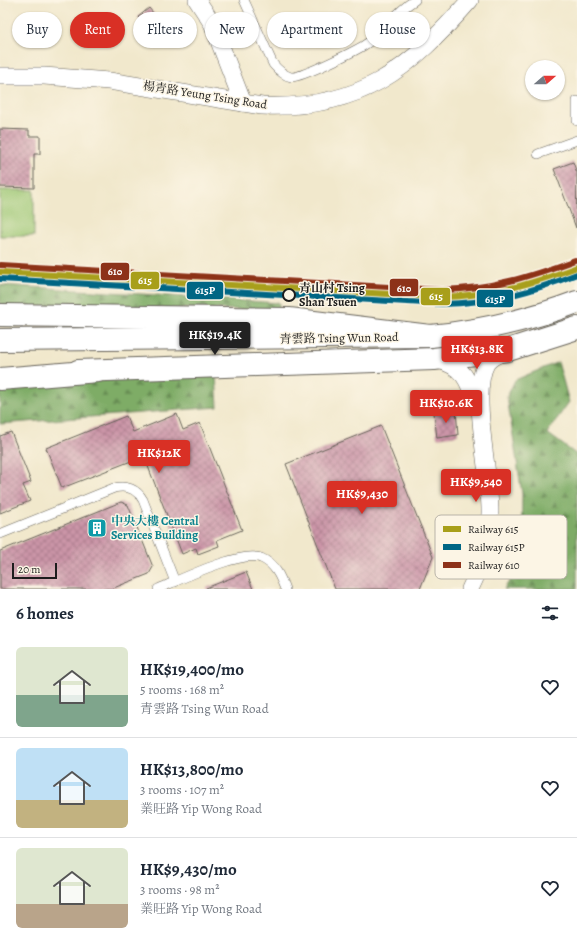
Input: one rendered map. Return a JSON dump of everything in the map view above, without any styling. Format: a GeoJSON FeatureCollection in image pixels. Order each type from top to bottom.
{"type":"FeatureCollection","features":[{"type":"Feature","properties":{"kind":"main road","name":"青雲路 Tsing Wun Road"},"geometry":{"type":"LineString","coordinates":[[0,340],[430,336],[464,333],[504,325],[543,314],[577,302]]}},
{"type":"Feature","properties":{"kind":"main road"},"geometry":{"type":"LineString","coordinates":[[0,315],[289,319],[430,336]]}},
{"type":"Feature","properties":{"kind":"main road","name":"青雲路 Tsing Wun Road"},"geometry":{"type":"LineString","coordinates":[[0,369],[98,371],[434,359],[508,350],[577,328]]}},
{"type":"Feature","properties":{"kind":"main road"},"geometry":{"type":"LineString","coordinates":[[0,379],[98,371]]}},
{"type":"Feature","properties":{"kind":"street"},"geometry":{"type":"LineString","coordinates":[[197,0],[212,23],[243,103]]}},
{"type":"Feature","properties":{"kind":"street","name":"楊青路 Yeung Tsing Road"},"geometry":{"type":"LineString","coordinates":[[0,76],[44,76],[109,81],[243,103],[274,106],[299,106],[332,99],[372,85],[397,71],[419,54],[470,0]]}},
{"type":"Feature","properties":{"kind":"street"},"geometry":{"type":"LineString","coordinates":[[490,515],[489,479],[481,419],[482,378],[484,370],[490,360],[508,350]]}},
{"type":"Feature","properties":{"kind":"street"},"geometry":{"type":"LineString","coordinates":[[434,359],[453,365],[462,373],[474,397],[481,419]]}},
{"type":"Feature","properties":{"kind":"street"},"geometry":{"type":"LineString","coordinates":[[470,589],[474,579]]}},
{"type":"Feature","properties":{"kind":"lane"},"geometry":{"type":"LineString","coordinates":[[244,0],[273,64],[278,70],[291,77],[305,74],[368,43],[398,12],[415,0]]}},
{"type":"Feature","properties":{"kind":"lane"},"geometry":{"type":"LineString","coordinates":[[577,101],[577,121]]}},
{"type":"Feature","properties":{"kind":"lane"},"geometry":{"type":"LineString","coordinates":[[538,154],[577,140]]}},
{"type":"Feature","properties":{"kind":"lane"},"geometry":{"type":"LineString","coordinates":[[0,534],[114,488],[130,488],[136,491],[143,500],[175,582]]}},
{"type":"Feature","properties":{"kind":"lane"},"geometry":{"type":"LineString","coordinates":[[158,589],[236,559],[251,556],[261,558],[274,567],[285,589]]}},
{"type":"Feature","properties":{"kind":"green space"},"geometry":{"type":"Polygon","coordinates":[[[0,190],[34,190],[34,236],[0,236],[0,190]]]}},
{"type":"Feature","properties":{"kind":"green space"},"geometry":{"type":"Polygon","coordinates":[[[0,285],[279,303],[279,310],[0,306],[0,285]]]}},
{"type":"Feature","properties":{"kind":"green space"},"geometry":{"type":"Polygon","coordinates":[[[558,362],[569,402],[547,433],[577,455],[577,589],[504,589],[511,579],[567,579],[567,515],[522,515],[522,494],[507,397],[515,380],[558,362]]]}},
{"type":"Feature","properties":{"kind":"green space"},"geometry":{"type":"Polygon","coordinates":[[[216,375],[218,407],[0,424],[0,388],[99,380],[216,375]]]}},
{"type":"Feature","properties":{"kind":"building"},"geometry":{"type":"Polygon","coordinates":[[[149,8],[152,12],[144,12],[149,8]]]}},
{"type":"Feature","properties":{"kind":"building"},"geometry":{"type":"Polygon","coordinates":[[[0,129],[29,130],[29,136],[40,136],[40,154],[34,154],[34,188],[0,187],[0,129]]]}},
{"type":"Feature","properties":{"kind":"building"},"geometry":{"type":"Polygon","coordinates":[[[573,162],[577,173],[576,228],[554,169],[573,162]]]}},
{"type":"Feature","properties":{"kind":"building"},"geometry":{"type":"Polygon","coordinates":[[[456,410],[458,435],[437,438],[434,413],[456,410]]]}},
{"type":"Feature","properties":{"kind":"building"},"geometry":{"type":"Polygon","coordinates":[[[177,414],[183,430],[200,423],[242,530],[217,540],[219,546],[198,554],[196,548],[182,554],[144,456],[62,488],[46,448],[126,416],[133,432],[177,414]]]}},
{"type":"Feature","properties":{"kind":"building"},"geometry":{"type":"Polygon","coordinates":[[[381,426],[433,557],[420,589],[335,589],[286,464],[381,426]]]}},
{"type":"Feature","properties":{"kind":"building"},"geometry":{"type":"Polygon","coordinates":[[[11,432],[31,482],[23,485],[30,501],[0,513],[0,436],[11,432]]]}},
{"type":"Feature","properties":{"kind":"building","name":"中央大樓 Central Services Building"},"geometry":{"type":"Polygon","coordinates":[[[121,502],[128,505],[153,567],[149,574],[111,589],[0,589],[0,551],[121,502]]]}},
{"type":"Feature","properties":{"kind":"building"},"geometry":{"type":"Polygon","coordinates":[[[246,572],[253,589],[206,589],[206,588],[246,572]]]}},
{"type":"Feature","properties":{"kind":"rail line","name":"610"},"geometry":{"type":"LineString","coordinates":[[0,265],[442,290],[493,285],[526,277],[575,260]]}},
{"type":"Feature","properties":{"kind":"rail line","name":"615"},"geometry":{"type":"LineString","coordinates":[[0,272],[442,297],[495,292],[544,279],[577,267]]}},
{"type":"Feature","properties":{"kind":"rail line","name":"615P"},"geometry":{"type":"LineString","coordinates":[[0,279],[442,304],[495,299],[544,286],[577,274]]}},
{"type":"Feature","properties":{"kind":"place","name":"青山村 Tsing Shan Tsuen"},"geometry":{"type":"Point","coordinates":[289,295]}},
{"type":"Feature","properties":{"kind":"place","name":"中央大樓 Central Services Building"},"geometry":{"type":"Point","coordinates":[97,528]}}]}
